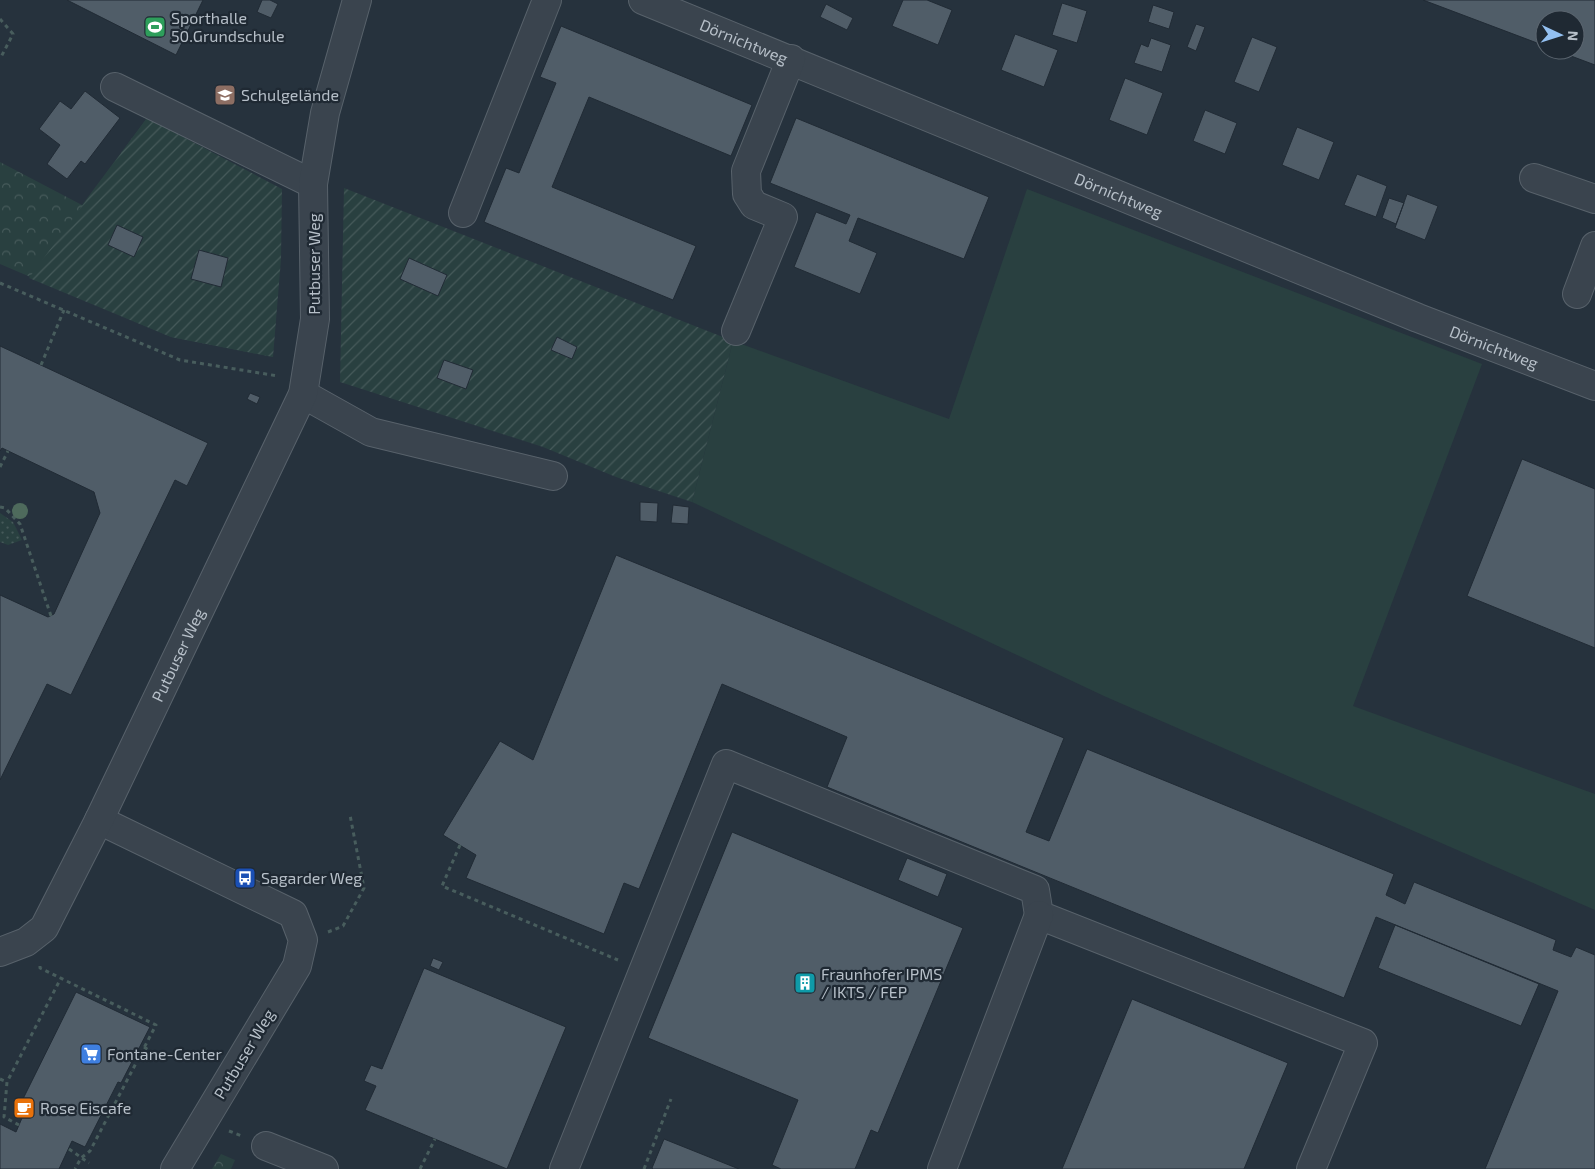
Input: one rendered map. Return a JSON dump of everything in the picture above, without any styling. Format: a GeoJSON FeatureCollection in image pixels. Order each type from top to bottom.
{"type":"FeatureCollection","features":[{"type":"Feature","properties":{"kind":"street","name":"Putbuser Weg"},"geometry":{"type":"LineString","coordinates":[[175,1169],[298,966],[303,940],[293,914],[99,820],[303,394],[315,320],[313,184],[325,113],[357,0]]}},
{"type":"Feature","properties":{"kind":"street"},"geometry":{"type":"LineString","coordinates":[[463,213],[547,0]]}},
{"type":"Feature","properties":{"kind":"street","name":"Dörnichtweg"},"geometry":{"type":"LineString","coordinates":[[643,0],[791,59],[1418,318],[1595,386]]}},
{"type":"Feature","properties":{"kind":"street"},"geometry":{"type":"LineString","coordinates":[[736,331],[783,217],[754,205],[747,194],[746,171],[791,59]]}},
{"type":"Feature","properties":{"kind":"street"},"geometry":{"type":"LineString","coordinates":[[116,87],[313,184]]}},
{"type":"Feature","properties":{"kind":"street"},"geometry":{"type":"LineString","coordinates":[[1534,178],[1595,199]]}},
{"type":"Feature","properties":{"kind":"street"},"geometry":{"type":"LineString","coordinates":[[1577,294],[1595,246]]}},
{"type":"Feature","properties":{"kind":"street"},"geometry":{"type":"LineString","coordinates":[[303,394],[371,432],[553,476]]}},
{"type":"Feature","properties":{"kind":"street"},"geometry":{"type":"LineString","coordinates":[[564,1169],[726,764],[1036,890],[1039,915],[951,1150],[942,1169]]}},
{"type":"Feature","properties":{"kind":"street"},"geometry":{"type":"LineString","coordinates":[[0,952],[26,942],[44,928],[99,820]]}},
{"type":"Feature","properties":{"kind":"street"},"geometry":{"type":"LineString","coordinates":[[1039,915],[1363,1043],[1311,1169]]}},
{"type":"Feature","properties":{"kind":"street"},"geometry":{"type":"LineString","coordinates":[[266,1146],[324,1169]]}},
{"type":"Feature","properties":{"kind":"path"},"geometry":{"type":"LineString","coordinates":[[0,19],[13,34],[0,58]]}},
{"type":"Feature","properties":{"kind":"path"},"geometry":{"type":"LineString","coordinates":[[0,282],[180,360],[282,377]]}},
{"type":"Feature","properties":{"kind":"path"},"geometry":{"type":"LineString","coordinates":[[41,365],[64,310]]}},
{"type":"Feature","properties":{"kind":"path"},"geometry":{"type":"LineString","coordinates":[[0,467],[8,451]]}},
{"type":"Feature","properties":{"kind":"path"},"geometry":{"type":"LineString","coordinates":[[0,507],[5,508],[20,524],[50,616]]}},
{"type":"Feature","properties":{"kind":"path"},"geometry":{"type":"LineString","coordinates":[[343,926],[364,888],[350,815]]}},
{"type":"Feature","properties":{"kind":"path"},"geometry":{"type":"LineString","coordinates":[[460,845],[442,886],[644,971]]}},
{"type":"Feature","properties":{"kind":"path"},"geometry":{"type":"LineString","coordinates":[[44,928],[35,955],[40,968],[156,1025],[90,1151],[81,1158],[75,1169]]}},
{"type":"Feature","properties":{"kind":"path"},"geometry":{"type":"LineString","coordinates":[[18,1125],[4,1117],[7,1082],[61,978]]}},
{"type":"Feature","properties":{"kind":"path"},"geometry":{"type":"LineString","coordinates":[[144,1047],[150,1051]]}},
{"type":"Feature","properties":{"kind":"path"},"geometry":{"type":"LineString","coordinates":[[0,1079],[7,1082]]}},
{"type":"Feature","properties":{"kind":"path"},"geometry":{"type":"LineString","coordinates":[[644,1169],[671,1099]]}},
{"type":"Feature","properties":{"kind":"path"},"geometry":{"type":"LineString","coordinates":[[112,1107],[118,1111]]}},
{"type":"Feature","properties":{"kind":"path"},"geometry":{"type":"LineString","coordinates":[[420,1169],[435,1139]]}},
{"type":"Feature","properties":{"kind":"path"},"geometry":{"type":"LineString","coordinates":[[69,1149],[89,1163]]}},
{"type":"Feature","properties":{"kind":"green space"},"geometry":{"type":"Polygon","coordinates":[[[147,118],[273,357],[171,337],[0,264],[0,162],[82,205],[147,118]]]}},
{"type":"Feature","properties":{"kind":"green space"},"geometry":{"type":"Polygon","coordinates":[[[147,118],[282,189],[281,259],[273,357],[171,337],[29,278],[147,118]]]}},
{"type":"Feature","properties":{"kind":"green space"},"geometry":{"type":"Polygon","coordinates":[[[344,188],[733,341],[692,502],[616,477],[543,447],[340,382],[344,188]]]}},
{"type":"Feature","properties":{"kind":"green space"},"geometry":{"type":"Polygon","coordinates":[[[1027,189],[1482,364],[1353,706],[1595,794],[1595,910],[1104,696],[692,502],[733,341],[949,419],[1027,189]]]}},
{"type":"Feature","properties":{"kind":"green space"},"geometry":{"type":"Polygon","coordinates":[[[0,513],[13,522],[22,540],[8,545],[0,542],[0,513]]]}},
{"type":"Feature","properties":{"kind":"green space"},"geometry":{"type":"Polygon","coordinates":[[[221,1154],[235,1160],[231,1169],[212,1169],[221,1154]]]}},
{"type":"Feature","properties":{"kind":"building","name":"Sporthalle 50.Grundschule"},"geometry":{"type":"Polygon","coordinates":[[[67,0],[203,0],[176,55],[67,0]]]}},
{"type":"Feature","properties":{"kind":"building"},"geometry":{"type":"Polygon","coordinates":[[[262,0],[270,0],[278,4],[271,18],[257,12],[262,0]]]}},
{"type":"Feature","properties":{"kind":"building"},"geometry":{"type":"Polygon","coordinates":[[[903,0],[927,0],[952,10],[938,45],[892,26],[903,0]]]}},
{"type":"Feature","properties":{"kind":"building"},"geometry":{"type":"Polygon","coordinates":[[[1423,0],[1595,0],[1595,65],[1582,60],[1585,60],[1585,10],[1535,10],[1535,42],[1423,0]]]}},
{"type":"Feature","properties":{"kind":"building"},"geometry":{"type":"Polygon","coordinates":[[[1062,3],[1087,11],[1077,43],[1052,35],[1062,3]]]}},
{"type":"Feature","properties":{"kind":"building"},"geometry":{"type":"Polygon","coordinates":[[[826,4],[853,18],[847,30],[820,17],[826,4]]]}},
{"type":"Feature","properties":{"kind":"building"},"geometry":{"type":"Polygon","coordinates":[[[1153,5],[1174,12],[1169,29],[1148,22],[1153,5]]]}},
{"type":"Feature","properties":{"kind":"building"},"geometry":{"type":"Polygon","coordinates":[[[1196,24],[1205,27],[1196,51],[1187,47],[1196,24]]]}},
{"type":"Feature","properties":{"kind":"building"},"geometry":{"type":"Polygon","coordinates":[[[561,26],[752,105],[731,156],[589,97],[552,187],[696,246],[673,300],[484,222],[506,168],[519,173],[556,83],[540,77],[561,26]]]}},
{"type":"Feature","properties":{"kind":"building"},"geometry":{"type":"Polygon","coordinates":[[[1015,34],[1058,50],[1044,87],[1001,70],[1015,34]]]}},
{"type":"Feature","properties":{"kind":"building"},"geometry":{"type":"Polygon","coordinates":[[[1252,37],[1277,47],[1259,92],[1234,82],[1252,37]]]}},
{"type":"Feature","properties":{"kind":"building"},"geometry":{"type":"Polygon","coordinates":[[[1151,38],[1171,45],[1162,72],[1134,63],[1141,44],[1148,47],[1151,38]]]}},
{"type":"Feature","properties":{"kind":"building"},"geometry":{"type":"Polygon","coordinates":[[[1125,78],[1163,93],[1147,135],[1109,120],[1125,78]]]}},
{"type":"Feature","properties":{"kind":"building"},"geometry":{"type":"Polygon","coordinates":[[[85,91],[120,118],[85,164],[81,161],[67,179],[47,164],[60,145],[39,129],[60,101],[71,109],[85,91]]]}},
{"type":"Feature","properties":{"kind":"building"},"geometry":{"type":"Polygon","coordinates":[[[1205,110],[1237,123],[1225,154],[1193,141],[1205,110]]]}},
{"type":"Feature","properties":{"kind":"building"},"geometry":{"type":"Polygon","coordinates":[[[796,118],[989,197],[964,259],[858,218],[849,241],[877,253],[860,294],[794,267],[816,212],[846,224],[850,215],[770,183],[796,118]]]}},
{"type":"Feature","properties":{"kind":"building"},"geometry":{"type":"Polygon","coordinates":[[[1297,127],[1334,142],[1319,180],[1282,165],[1297,127]]]}},
{"type":"Feature","properties":{"kind":"building"},"geometry":{"type":"Polygon","coordinates":[[[1357,174],[1387,186],[1376,217],[1344,205],[1357,174]]]}},
{"type":"Feature","properties":{"kind":"building"},"geometry":{"type":"Polygon","coordinates":[[[1407,194],[1438,206],[1425,240],[1395,228],[1407,194]]]}},
{"type":"Feature","properties":{"kind":"building"},"geometry":{"type":"Polygon","coordinates":[[[1389,198],[1404,203],[1396,224],[1382,218],[1389,198]]]}},
{"type":"Feature","properties":{"kind":"building"},"geometry":{"type":"Polygon","coordinates":[[[117,225],[143,237],[134,257],[108,245],[117,225]]]}},
{"type":"Feature","properties":{"kind":"building"},"geometry":{"type":"Polygon","coordinates":[[[199,250],[228,258],[221,287],[191,279],[199,250]]]}},
{"type":"Feature","properties":{"kind":"building"},"geometry":{"type":"Polygon","coordinates":[[[409,258],[447,275],[438,296],[400,279],[409,258]]]}},
{"type":"Feature","properties":{"kind":"building"},"geometry":{"type":"Polygon","coordinates":[[[557,337],[577,347],[572,359],[551,350],[557,337]]]}},
{"type":"Feature","properties":{"kind":"building"},"geometry":{"type":"Polygon","coordinates":[[[0,346],[208,443],[187,486],[175,480],[71,695],[47,684],[0,780],[0,595],[48,617],[54,614],[100,513],[94,492],[2,448],[0,451],[0,346]]]}},
{"type":"Feature","properties":{"kind":"building"},"geometry":{"type":"Polygon","coordinates":[[[444,360],[473,370],[466,389],[437,378],[444,360]]]}},
{"type":"Feature","properties":{"kind":"building"},"geometry":{"type":"Polygon","coordinates":[[[250,393],[260,397],[257,404],[247,399],[250,393]]]}},
{"type":"Feature","properties":{"kind":"building"},"geometry":{"type":"Polygon","coordinates":[[[1522,459],[1595,489],[1595,648],[1467,596],[1522,459]]]}},
{"type":"Feature","properties":{"kind":"building"},"geometry":{"type":"Polygon","coordinates":[[[640,502],[658,503],[657,522],[640,521],[640,502]]]}},
{"type":"Feature","properties":{"kind":"building"},"geometry":{"type":"Polygon","coordinates":[[[673,505],[689,507],[688,524],[671,523],[673,505]]]}},
{"type":"Feature","properties":{"kind":"building"},"geometry":{"type":"Polygon","coordinates":[[[616,555],[1064,738],[1026,832],[1049,841],[1087,749],[1394,874],[1386,895],[1405,904],[1414,882],[1556,940],[1553,950],[1571,957],[1576,947],[1595,955],[1595,1169],[1485,1169],[1558,991],[1376,917],[1344,998],[827,787],[847,737],[722,684],[639,889],[624,883],[604,934],[466,878],[476,855],[443,835],[500,741],[533,760],[616,555]]]}},
{"type":"Feature","properties":{"kind":"building","name":"Fraunhofer IPMS / IKTS / FEP"},"geometry":{"type":"Polygon","coordinates":[[[732,832],[963,928],[878,1133],[871,1130],[855,1169],[781,1169],[772,1165],[798,1100],[648,1038],[732,832]]]}},
{"type":"Feature","properties":{"kind":"building"},"geometry":{"type":"Polygon","coordinates":[[[907,858],[947,874],[938,897],[898,880],[907,858]]]}},
{"type":"Feature","properties":{"kind":"building"},"geometry":{"type":"Polygon","coordinates":[[[1395,925],[1539,984],[1521,1026],[1378,968],[1395,925]]]}},
{"type":"Feature","properties":{"kind":"building"},"geometry":{"type":"Polygon","coordinates":[[[433,958],[443,962],[439,970],[430,966],[433,958]]]}},
{"type":"Feature","properties":{"kind":"building"},"geometry":{"type":"Polygon","coordinates":[[[424,968],[566,1027],[507,1169],[365,1110],[376,1086],[364,1081],[371,1065],[382,1069],[424,968]]]}},
{"type":"Feature","properties":{"kind":"building","name":"Fontane-Center"},"geometry":{"type":"Polygon","coordinates":[[[76,992],[150,1027],[121,1083],[118,1082],[85,1147],[72,1141],[59,1169],[0,1169],[0,1124],[16,1132],[22,1118],[15,1115],[76,992]]]}},
{"type":"Feature","properties":{"kind":"building"},"geometry":{"type":"Polygon","coordinates":[[[1132,999],[1288,1063],[1244,1169],[1062,1169],[1132,999]]]}},
{"type":"Feature","properties":{"kind":"building"},"geometry":{"type":"Polygon","coordinates":[[[664,1139],[739,1169],[653,1169],[664,1139]]]}},
{"type":"Feature","properties":{"kind":"place","name":"Sporthalle 50.Grundschule"},"geometry":{"type":"Point","coordinates":[155,27]}},
{"type":"Feature","properties":{"kind":"place","name":"Schulgelände"},"geometry":{"type":"Point","coordinates":[225,95]}},
{"type":"Feature","properties":{"kind":"place","name":"Sagarder Weg"},"geometry":{"type":"Point","coordinates":[245,878]}},
{"type":"Feature","properties":{"kind":"place","name":"Fraunhofer IPMS / IKTS / FEP"},"geometry":{"type":"Point","coordinates":[805,983]}},
{"type":"Feature","properties":{"kind":"place","name":"Fontane-Center"},"geometry":{"type":"Point","coordinates":[91,1054]}},
{"type":"Feature","properties":{"kind":"place","name":"Rose Eiscafe"},"geometry":{"type":"Point","coordinates":[24,1108]}}]}
